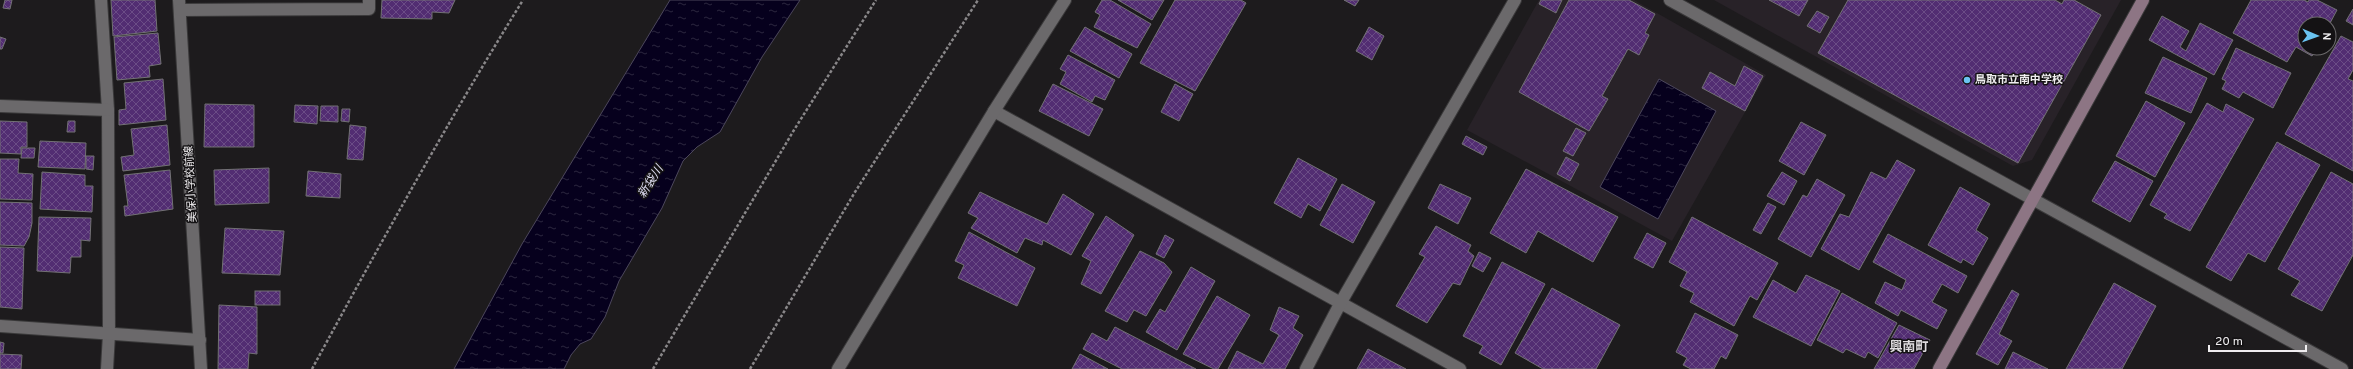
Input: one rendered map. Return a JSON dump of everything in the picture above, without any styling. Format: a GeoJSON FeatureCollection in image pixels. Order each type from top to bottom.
{"type":"FeatureCollection","features":[{"type":"Feature","properties":{"kind":"street"},"geometry":{"type":"LineString","coordinates":[[102,0],[108,110],[109,334],[107,369]]}},
{"type":"Feature","properties":{"kind":"street"},"geometry":{"type":"LineString","coordinates":[[179,5],[369,9],[369,0]]}},
{"type":"Feature","properties":{"kind":"street"},"geometry":{"type":"LineString","coordinates":[[838,369],[994,111],[1065,0]]}},
{"type":"Feature","properties":{"kind":"street"},"geometry":{"type":"LineString","coordinates":[[1306,369],[1341,302],[1515,0]]}},
{"type":"Feature","properties":{"kind":"street"},"geometry":{"type":"LineString","coordinates":[[1670,0],[2342,369]]}},
{"type":"Feature","properties":{"kind":"street"},"geometry":{"type":"LineString","coordinates":[[1939,369],[2143,0]]}},
{"type":"Feature","properties":{"kind":"street","name":"美保小学校前線"},"geometry":{"type":"LineString","coordinates":[[179,5],[201,369]]}},
{"type":"Feature","properties":{"kind":"street"},"geometry":{"type":"LineString","coordinates":[[0,106],[108,110]]}},
{"type":"Feature","properties":{"kind":"street"},"geometry":{"type":"LineString","coordinates":[[994,111],[1460,369]]}},
{"type":"Feature","properties":{"kind":"street"},"geometry":{"type":"LineString","coordinates":[[0,326],[200,340]]}},
{"type":"Feature","properties":{"kind":"path"},"geometry":{"type":"LineString","coordinates":[[312,369],[394,220],[480,70],[523,0]]}},
{"type":"Feature","properties":{"kind":"path"},"geometry":{"type":"LineString","coordinates":[[653,369],[794,130],[876,0]]}},
{"type":"Feature","properties":{"kind":"path"},"geometry":{"type":"LineString","coordinates":[[750,369],[855,192],[978,0]]}},
{"type":"Feature","properties":{"kind":"shaded area"},"geometry":{"type":"Polygon","coordinates":[[[1539,0],[1634,0],[1766,75],[1672,241],[1467,130],[1539,0]]]}},
{"type":"Feature","properties":{"kind":"shaded area","name":"鳥取市立南中学校"},"geometry":{"type":"Polygon","coordinates":[[[1714,0],[2121,0],[2032,160],[2013,166],[1714,0]]]}},
{"type":"Feature","properties":{"kind":"water","name":"新袋川"},"geometry":{"type":"Polygon","coordinates":[[[670,0],[800,0],[762,57],[720,132],[697,147],[683,161],[662,208],[619,281],[605,317],[591,339],[580,344],[571,355],[564,369],[454,369],[522,244],[670,0]]]}},
{"type":"Feature","properties":{"kind":"water"},"geometry":{"type":"Polygon","coordinates":[[[1659,79],[1716,111],[1658,219],[1600,187],[1659,79]]]}},
{"type":"Feature","properties":{"kind":"building"},"geometry":{"type":"Polygon","coordinates":[[[5,0],[12,0],[10,9],[3,8],[5,0]]]}},
{"type":"Feature","properties":{"kind":"building"},"geometry":{"type":"Polygon","coordinates":[[[111,0],[155,0],[157,31],[113,36],[111,0]]]}},
{"type":"Feature","properties":{"kind":"building"},"geometry":{"type":"Polygon","coordinates":[[[382,0],[455,0],[449,13],[432,12],[432,19],[381,18],[382,0]]]}},
{"type":"Feature","properties":{"kind":"building"},"geometry":{"type":"Polygon","coordinates":[[[1102,0],[1110,0],[1151,24],[1137,48],[1094,27],[1100,15],[1095,12],[1102,0]]]}},
{"type":"Feature","properties":{"kind":"building"},"geometry":{"type":"Polygon","coordinates":[[[1118,0],[1164,0],[1152,20],[1118,0]]]}},
{"type":"Feature","properties":{"kind":"building"},"geometry":{"type":"Polygon","coordinates":[[[1175,0],[1241,0],[1246,3],[1195,91],[1140,63],[1175,0]]]}},
{"type":"Feature","properties":{"kind":"building"},"geometry":{"type":"Polygon","coordinates":[[[1344,0],[1359,0],[1355,6],[1344,0]]]}},
{"type":"Feature","properties":{"kind":"building"},"geometry":{"type":"Polygon","coordinates":[[[1541,0],[1562,0],[1556,13],[1539,4],[1541,0]]]}},
{"type":"Feature","properties":{"kind":"building"},"geometry":{"type":"Polygon","coordinates":[[[1569,0],[1629,0],[1655,14],[1645,33],[1649,35],[1639,55],[1628,49],[1602,96],[1608,99],[1589,131],[1519,92],[1569,0]]]}},
{"type":"Feature","properties":{"kind":"building"},"geometry":{"type":"Polygon","coordinates":[[[1769,0],[1808,0],[1799,16],[1769,0]]]}},
{"type":"Feature","properties":{"kind":"building","name":"鳥取市立南中学校"},"geometry":{"type":"Polygon","coordinates":[[[1848,0],[2055,0],[2062,4],[2064,0],[2074,0],[2101,15],[2018,163],[1818,53],[1848,0]]]}},
{"type":"Feature","properties":{"kind":"building"},"geometry":{"type":"Polygon","coordinates":[[[2251,0],[2304,0],[2308,2],[2309,0],[2317,0],[2337,10],[2334,16],[2297,16],[2297,48],[2287,62],[2233,33],[2251,0]]]}},
{"type":"Feature","properties":{"kind":"building"},"geometry":{"type":"Polygon","coordinates":[[[2353,9],[2353,25],[2346,21],[2353,9]]]}},
{"type":"Feature","properties":{"kind":"building"},"geometry":{"type":"Polygon","coordinates":[[[1817,11],[1829,17],[1820,33],[1807,26],[1817,11]]]}},
{"type":"Feature","properties":{"kind":"building"},"geometry":{"type":"Polygon","coordinates":[[[2162,16],[2189,31],[2180,47],[2186,51],[2200,23],[2233,40],[2214,75],[2149,40],[2162,16]]]}},
{"type":"Feature","properties":{"kind":"building"},"geometry":{"type":"Polygon","coordinates":[[[1085,27],[1132,54],[1119,78],[1070,51],[1085,27]]]}},
{"type":"Feature","properties":{"kind":"building"},"geometry":{"type":"Polygon","coordinates":[[[1369,27],[1384,36],[1372,60],[1356,51],[1369,27]]]}},
{"type":"Feature","properties":{"kind":"building"},"geometry":{"type":"Polygon","coordinates":[[[158,33],[161,64],[149,66],[150,77],[117,80],[114,37],[158,33]]]}},
{"type":"Feature","properties":{"kind":"building"},"geometry":{"type":"Polygon","coordinates":[[[2341,36],[2353,42],[2353,70],[2348,79],[2353,81],[2353,171],[2285,134],[2330,56],[2337,56],[2337,43],[2341,36]]]}},
{"type":"Feature","properties":{"kind":"building"},"geometry":{"type":"Polygon","coordinates":[[[0,37],[6,39],[2,49],[0,49],[0,37]]]}},
{"type":"Feature","properties":{"kind":"building"},"geometry":{"type":"Polygon","coordinates":[[[2236,48],[2291,73],[2273,108],[2243,92],[2239,98],[2222,89],[2226,81],[2222,79],[2236,48]]]}},
{"type":"Feature","properties":{"kind":"building"},"geometry":{"type":"Polygon","coordinates":[[[1068,55],[1115,80],[1105,100],[1095,96],[1092,102],[1060,84],[1066,72],[1060,69],[1068,55]]]}},
{"type":"Feature","properties":{"kind":"building"},"geometry":{"type":"Polygon","coordinates":[[[2163,57],[2207,78],[2191,113],[2145,93],[2163,57]]]}},
{"type":"Feature","properties":{"kind":"building"},"geometry":{"type":"Polygon","coordinates":[[[1744,66],[1763,76],[1745,111],[1702,88],[1710,72],[1735,86],[1744,66]]]}},
{"type":"Feature","properties":{"kind":"building"},"geometry":{"type":"Polygon","coordinates":[[[163,79],[166,120],[119,125],[119,110],[126,109],[124,83],[163,79]]]}},
{"type":"Feature","properties":{"kind":"building"},"geometry":{"type":"Polygon","coordinates":[[[1053,84],[1103,109],[1089,136],[1039,111],[1053,84]]]}},
{"type":"Feature","properties":{"kind":"building"},"geometry":{"type":"Polygon","coordinates":[[[1175,84],[1193,94],[1179,121],[1161,112],[1175,84]]]}},
{"type":"Feature","properties":{"kind":"building"},"geometry":{"type":"Polygon","coordinates":[[[2146,101],[2185,123],[2155,177],[2116,156],[2146,101]]]}},
{"type":"Feature","properties":{"kind":"building"},"geometry":{"type":"Polygon","coordinates":[[[2207,103],[2223,112],[2226,104],[2254,119],[2190,231],[2164,218],[2167,214],[2150,205],[2207,103]]]}},
{"type":"Feature","properties":{"kind":"building"},"geometry":{"type":"Polygon","coordinates":[[[205,104],[254,105],[254,147],[204,147],[205,104]]]}},
{"type":"Feature","properties":{"kind":"building"},"geometry":{"type":"Polygon","coordinates":[[[295,105],[318,106],[317,124],[294,122],[295,105]]]}},
{"type":"Feature","properties":{"kind":"building"},"geometry":{"type":"Polygon","coordinates":[[[321,106],[338,106],[338,122],[320,121],[321,106]]]}},
{"type":"Feature","properties":{"kind":"building"},"geometry":{"type":"Polygon","coordinates":[[[342,109],[350,109],[349,122],[341,121],[342,109]]]}},
{"type":"Feature","properties":{"kind":"building"},"geometry":{"type":"Polygon","coordinates":[[[0,121],[27,122],[27,147],[21,147],[21,154],[0,153],[0,121]]]}},
{"type":"Feature","properties":{"kind":"building"},"geometry":{"type":"Polygon","coordinates":[[[68,121],[75,121],[75,132],[67,132],[68,121]]]}},
{"type":"Feature","properties":{"kind":"building"},"geometry":{"type":"Polygon","coordinates":[[[1801,122],[1826,135],[1804,175],[1779,161],[1801,122]]]}},
{"type":"Feature","properties":{"kind":"building"},"geometry":{"type":"Polygon","coordinates":[[[167,125],[170,165],[123,171],[121,157],[134,155],[131,129],[167,125]]]}},
{"type":"Feature","properties":{"kind":"building"},"geometry":{"type":"Polygon","coordinates":[[[350,125],[366,127],[363,160],[347,159],[350,125]]]}},
{"type":"Feature","properties":{"kind":"building"},"geometry":{"type":"Polygon","coordinates":[[[1576,128],[1586,133],[1573,156],[1563,151],[1576,128]]]}},
{"type":"Feature","properties":{"kind":"building"},"geometry":{"type":"Polygon","coordinates":[[[1466,136],[1487,147],[1483,155],[1462,144],[1466,136]]]}},
{"type":"Feature","properties":{"kind":"building"},"geometry":{"type":"Polygon","coordinates":[[[40,141],[86,143],[85,169],[38,167],[40,141]]]}},
{"type":"Feature","properties":{"kind":"building"},"geometry":{"type":"Polygon","coordinates":[[[2277,142],[2320,165],[2265,262],[2248,253],[2231,281],[2206,267],[2277,142]]]}},
{"type":"Feature","properties":{"kind":"building"},"geometry":{"type":"Polygon","coordinates":[[[22,148],[35,148],[34,158],[21,158],[22,148]]]}},
{"type":"Feature","properties":{"kind":"building"},"geometry":{"type":"Polygon","coordinates":[[[86,156],[94,156],[93,170],[86,169],[86,156]]]}},
{"type":"Feature","properties":{"kind":"building"},"geometry":{"type":"Polygon","coordinates":[[[1566,157],[1579,164],[1570,181],[1557,174],[1566,157]]]}},
{"type":"Feature","properties":{"kind":"building"},"geometry":{"type":"Polygon","coordinates":[[[1298,158],[1337,179],[1320,211],[1308,204],[1301,218],[1274,203],[1298,158]]]}},
{"type":"Feature","properties":{"kind":"building"},"geometry":{"type":"Polygon","coordinates":[[[0,159],[19,159],[18,173],[33,174],[32,200],[0,199],[0,159]]]}},
{"type":"Feature","properties":{"kind":"building"},"geometry":{"type":"Polygon","coordinates":[[[1897,160],[1915,170],[1859,270],[1821,249],[1840,214],[1849,217],[1871,172],[1886,179],[1897,160]]]}},
{"type":"Feature","properties":{"kind":"building"},"geometry":{"type":"Polygon","coordinates":[[[2115,161],[2153,181],[2130,222],[2092,201],[2115,161]]]}},
{"type":"Feature","properties":{"kind":"building"},"geometry":{"type":"Polygon","coordinates":[[[269,168],[269,203],[215,205],[214,170],[269,168]]]}},
{"type":"Feature","properties":{"kind":"building"},"geometry":{"type":"Polygon","coordinates":[[[1526,169],[1618,217],[1593,262],[1538,231],[1526,253],[1490,233],[1526,169]]]}},
{"type":"Feature","properties":{"kind":"building"},"geometry":{"type":"Polygon","coordinates":[[[170,170],[173,209],[125,216],[124,206],[128,206],[124,175],[170,170]]]}},
{"type":"Feature","properties":{"kind":"building"},"geometry":{"type":"Polygon","coordinates":[[[308,171],[341,174],[340,198],[306,196],[308,171]]]}},
{"type":"Feature","properties":{"kind":"building"},"geometry":{"type":"Polygon","coordinates":[[[42,172],[85,175],[85,186],[93,186],[92,212],[40,209],[42,172]]]}},
{"type":"Feature","properties":{"kind":"building"},"geometry":{"type":"Polygon","coordinates":[[[1782,172],[1797,181],[1784,205],[1767,196],[1782,172]]]}},
{"type":"Feature","properties":{"kind":"building"},"geometry":{"type":"Polygon","coordinates":[[[2331,172],[2353,184],[2353,255],[2322,311],[2291,295],[2300,281],[2278,269],[2331,172]]]}},
{"type":"Feature","properties":{"kind":"building"},"geometry":{"type":"Polygon","coordinates":[[[1817,179],[1845,195],[1811,257],[1778,239],[1803,195],[1807,197],[1817,179]]]}},
{"type":"Feature","properties":{"kind":"building"},"geometry":{"type":"Polygon","coordinates":[[[1342,184],[1375,202],[1353,243],[1320,225],[1342,184]]]}},
{"type":"Feature","properties":{"kind":"building"},"geometry":{"type":"Polygon","coordinates":[[[1440,184],[1471,198],[1458,224],[1428,208],[1440,184]]]}},
{"type":"Feature","properties":{"kind":"building"},"geometry":{"type":"Polygon","coordinates":[[[1960,187],[1990,204],[1976,230],[1988,238],[1973,265],[1963,259],[1961,263],[1928,245],[1960,187]]]}},
{"type":"Feature","properties":{"kind":"building"},"geometry":{"type":"Polygon","coordinates":[[[980,192],[1047,224],[1063,194],[1094,214],[1071,255],[1043,240],[1042,245],[1025,238],[1017,253],[971,228],[978,218],[968,213],[980,192]]]}},
{"type":"Feature","properties":{"kind":"building"},"geometry":{"type":"Polygon","coordinates":[[[0,202],[32,203],[32,223],[29,237],[24,246],[0,245],[0,202]]]}},
{"type":"Feature","properties":{"kind":"building"},"geometry":{"type":"Polygon","coordinates":[[[1768,203],[1776,207],[1761,234],[1753,230],[1768,203]]]}},
{"type":"Feature","properties":{"kind":"building"},"geometry":{"type":"Polygon","coordinates":[[[1106,216],[1134,235],[1101,294],[1081,284],[1091,261],[1082,256],[1106,216]]]}},
{"type":"Feature","properties":{"kind":"building"},"geometry":{"type":"Polygon","coordinates":[[[39,217],[91,218],[90,241],[81,240],[81,257],[71,257],[70,273],[37,271],[39,217]]]}},
{"type":"Feature","properties":{"kind":"building"},"geometry":{"type":"Polygon","coordinates":[[[1692,217],[1778,263],[1757,300],[1750,296],[1734,326],[1690,302],[1694,293],[1680,286],[1687,272],[1669,262],[1692,217]]]}},
{"type":"Feature","properties":{"kind":"building"},"geometry":{"type":"Polygon","coordinates":[[[1436,226],[1471,245],[1468,251],[1474,256],[1460,285],[1453,283],[1427,323],[1396,306],[1425,257],[1419,254],[1436,226]]]}},
{"type":"Feature","properties":{"kind":"building"},"geometry":{"type":"Polygon","coordinates":[[[225,228],[284,231],[280,275],[222,273],[225,228]]]}},
{"type":"Feature","properties":{"kind":"building"},"geometry":{"type":"Polygon","coordinates":[[[969,232],[1035,268],[1017,306],[958,278],[964,265],[955,261],[969,232]]]}},
{"type":"Feature","properties":{"kind":"building"},"geometry":{"type":"Polygon","coordinates":[[[1647,233],[1666,243],[1653,268],[1634,258],[1647,233]]]}},
{"type":"Feature","properties":{"kind":"building"},"geometry":{"type":"Polygon","coordinates":[[[1888,234],[1967,276],[1958,293],[1942,284],[1932,302],[1947,310],[1937,329],[1901,310],[1898,316],[1875,303],[1885,282],[1902,290],[1906,280],[1873,262],[1888,234]]]}},
{"type":"Feature","properties":{"kind":"building"},"geometry":{"type":"Polygon","coordinates":[[[1165,235],[1174,240],[1164,258],[1156,254],[1165,235]]]}},
{"type":"Feature","properties":{"kind":"building"},"geometry":{"type":"Polygon","coordinates":[[[0,247],[24,248],[22,309],[0,307],[0,247]]]}},
{"type":"Feature","properties":{"kind":"building"},"geometry":{"type":"Polygon","coordinates":[[[1140,251],[1164,263],[1172,272],[1146,316],[1134,310],[1127,322],[1105,311],[1140,251]]]}},
{"type":"Feature","properties":{"kind":"building"},"geometry":{"type":"Polygon","coordinates":[[[1479,252],[1491,258],[1483,272],[1472,266],[1479,252]]]}},
{"type":"Feature","properties":{"kind":"building"},"geometry":{"type":"Polygon","coordinates":[[[1502,262],[1545,284],[1501,365],[1479,353],[1483,346],[1463,336],[1502,262]]]}},
{"type":"Feature","properties":{"kind":"building"},"geometry":{"type":"Polygon","coordinates":[[[1191,267],[1215,281],[1177,350],[1146,332],[1160,309],[1165,312],[1191,267]]]}},
{"type":"Feature","properties":{"kind":"building"},"geometry":{"type":"Polygon","coordinates":[[[1806,275],[1840,291],[1811,346],[1753,317],[1773,280],[1796,293],[1806,275]]]}},
{"type":"Feature","properties":{"kind":"building"},"geometry":{"type":"Polygon","coordinates":[[[2114,283],[2156,306],[2122,369],[2066,369],[2114,283]]]}},
{"type":"Feature","properties":{"kind":"building"},"geometry":{"type":"Polygon","coordinates":[[[1552,288],[1620,325],[1596,369],[1543,369],[1515,353],[1552,288]]]}},
{"type":"Feature","properties":{"kind":"building"},"geometry":{"type":"Polygon","coordinates":[[[2012,290],[2019,294],[1999,334],[2012,341],[1998,365],[1976,354],[2012,290]]]}},
{"type":"Feature","properties":{"kind":"building"},"geometry":{"type":"Polygon","coordinates":[[[255,291],[280,291],[280,305],[255,305],[255,291]]]}},
{"type":"Feature","properties":{"kind":"building"},"geometry":{"type":"Polygon","coordinates":[[[1842,293],[1897,323],[1878,358],[1868,352],[1865,358],[1846,349],[1843,353],[1817,340],[1842,293]]]}},
{"type":"Feature","properties":{"kind":"building"},"geometry":{"type":"Polygon","coordinates":[[[1217,296],[1250,315],[1218,369],[1214,369],[1183,354],[1217,296]]]}},
{"type":"Feature","properties":{"kind":"building"},"geometry":{"type":"Polygon","coordinates":[[[219,305],[257,307],[257,354],[249,353],[248,369],[218,369],[219,305]]]}},
{"type":"Feature","properties":{"kind":"building"},"geometry":{"type":"Polygon","coordinates":[[[1279,307],[1299,316],[1293,328],[1303,335],[1285,369],[1228,369],[1237,351],[1263,364],[1279,335],[1270,330],[1279,307]]]}},
{"type":"Feature","properties":{"kind":"building"},"geometry":{"type":"Polygon","coordinates":[[[1695,313],[1738,335],[1726,359],[1721,356],[1714,369],[1691,369],[1683,365],[1687,358],[1676,352],[1695,313]]]}},
{"type":"Feature","properties":{"kind":"building"},"geometry":{"type":"Polygon","coordinates":[[[1899,325],[1930,340],[1914,369],[1874,369],[1899,325]]]}},
{"type":"Feature","properties":{"kind":"building"},"geometry":{"type":"Polygon","coordinates":[[[1115,327],[1196,369],[1122,369],[1083,349],[1092,333],[1107,341],[1115,327]]]}},
{"type":"Feature","properties":{"kind":"building"},"geometry":{"type":"Polygon","coordinates":[[[0,342],[4,343],[3,353],[0,353],[0,342]]]}},
{"type":"Feature","properties":{"kind":"building"},"geometry":{"type":"Polygon","coordinates":[[[1368,349],[1406,369],[1357,369],[1368,349]]]}},
{"type":"Feature","properties":{"kind":"building"},"geometry":{"type":"Polygon","coordinates":[[[2013,352],[2048,369],[2005,369],[2013,352]]]}},
{"type":"Feature","properties":{"kind":"building"},"geometry":{"type":"Polygon","coordinates":[[[0,354],[22,355],[21,369],[0,369],[0,354]]]}},
{"type":"Feature","properties":{"kind":"building"},"geometry":{"type":"Polygon","coordinates":[[[1080,354],[1108,369],[1072,369],[1080,354]]]}},
{"type":"Feature","properties":{"kind":"place","name":"鳥取市立南中学校"},"geometry":{"type":"Point","coordinates":[1967,80]}},
{"type":"Feature","properties":{"kind":"district","name":"興南町"},"geometry":{"type":"Point","coordinates":[1909,348]}}]}
